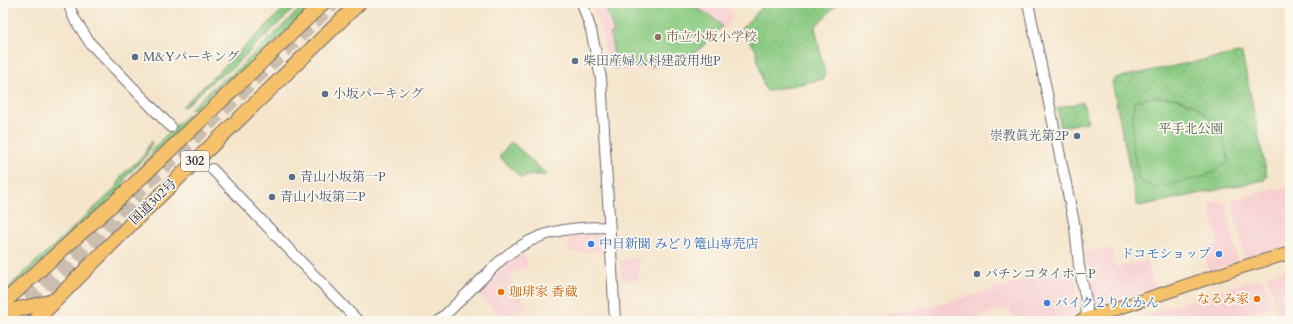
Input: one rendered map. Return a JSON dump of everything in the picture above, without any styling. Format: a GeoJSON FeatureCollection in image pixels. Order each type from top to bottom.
{"type":"FeatureCollection","features":[{"type":"Feature","properties":{"kind":"highway","name":"国道302号"},"geometry":{"type":"LineString","coordinates":[[3,303],[126,193],[323,3]]}},
{"type":"Feature","properties":{"kind":"highway","name":"国道302号"},"geometry":{"type":"LineString","coordinates":[[35,321],[142,213],[358,3]]}},
{"type":"Feature","properties":{"kind":"highway"},"geometry":{"type":"LineString","coordinates":[[3,317],[13,310],[47,304],[59,296]]}},
{"type":"Feature","properties":{"kind":"main road"},"geometry":{"type":"LineString","coordinates":[[1085,320],[1290,253]]}},
{"type":"Feature","properties":{"kind":"main road"},"geometry":{"type":"LineString","coordinates":[[1102,321],[1290,261]]}},
{"type":"Feature","properties":{"kind":"street"},"geometry":{"type":"LineString","coordinates":[[68,3],[74,18],[90,43],[171,127]]}},
{"type":"Feature","properties":{"kind":"street"},"geometry":{"type":"LineString","coordinates":[[582,3],[591,30],[601,78],[615,321]]}},
{"type":"Feature","properties":{"kind":"street"},"geometry":{"type":"LineString","coordinates":[[1028,3],[1075,227],[1079,266],[1087,305],[1085,320]]}},
{"type":"Feature","properties":{"kind":"street"},"geometry":{"type":"LineString","coordinates":[[212,169],[358,321]]}},
{"type":"Feature","properties":{"kind":"street"},"geometry":{"type":"LineString","coordinates":[[439,321],[501,260],[512,251],[529,241],[550,233],[564,230],[609,227]]}},
{"type":"Feature","properties":{"kind":"shaded area","name":"市立小坂小学校"},"geometry":{"type":"Polygon","coordinates":[[[591,3],[723,3],[733,13],[732,20],[697,53],[680,62],[660,68],[615,71],[608,66],[600,27],[591,3]]]}},
{"type":"Feature","properties":{"kind":"shaded area"},"geometry":{"type":"Polygon","coordinates":[[[1290,188],[1290,246],[1274,249],[1247,259],[1244,256],[1232,201],[1234,199],[1273,189],[1290,188]]]}},
{"type":"Feature","properties":{"kind":"shaded area"},"geometry":{"type":"Polygon","coordinates":[[[1222,201],[1226,204],[1237,259],[1235,262],[1209,270],[1202,249],[1218,244],[1209,203],[1222,201]]]}},
{"type":"Feature","properties":{"kind":"shaded area"},"geometry":{"type":"Polygon","coordinates":[[[597,233],[602,240],[602,252],[569,252],[570,236],[597,233]]]}},
{"type":"Feature","properties":{"kind":"shaded area"},"geometry":{"type":"Polygon","coordinates":[[[1111,247],[1116,268],[1147,261],[1155,288],[1101,306],[1095,303],[1085,252],[1111,247]]]}},
{"type":"Feature","properties":{"kind":"shaded area"},"geometry":{"type":"Polygon","coordinates":[[[522,252],[529,265],[509,277],[528,307],[504,319],[501,318],[480,295],[480,290],[522,252]]]}},
{"type":"Feature","properties":{"kind":"shaded area"},"geometry":{"type":"Polygon","coordinates":[[[639,258],[639,281],[625,281],[622,278],[621,259],[639,258]]]}},
{"type":"Feature","properties":{"kind":"shaded area"},"geometry":{"type":"Polygon","coordinates":[[[1290,269],[1290,321],[1280,321],[1267,279],[1268,275],[1290,269]]]}},
{"type":"Feature","properties":{"kind":"shaded area"},"geometry":{"type":"Polygon","coordinates":[[[1071,270],[1075,273],[1079,310],[1076,314],[1054,321],[1013,321],[1009,307],[977,317],[978,321],[866,321],[865,319],[963,298],[1023,280],[1071,270]]]}},
{"type":"Feature","properties":{"kind":"shaded area"},"geometry":{"type":"Polygon","coordinates":[[[1259,278],[1263,280],[1272,306],[1248,313],[1249,321],[1127,321],[1259,278]]]}},
{"type":"Feature","properties":{"kind":"shaded area"},"geometry":{"type":"Polygon","coordinates":[[[586,314],[606,314],[606,321],[587,321],[586,314]]]}},
{"type":"Feature","properties":{"kind":"green space"},"geometry":{"type":"Polygon","coordinates":[[[290,3],[300,3],[228,72],[217,77],[187,105],[182,107],[290,3]]]}},
{"type":"Feature","properties":{"kind":"green space"},"geometry":{"type":"Polygon","coordinates":[[[306,3],[317,3],[238,78],[222,83],[196,108],[189,110],[219,82],[234,73],[306,3]]]}},
{"type":"Feature","properties":{"kind":"green space","name":"市立小坂小学校"},"geometry":{"type":"Polygon","coordinates":[[[607,3],[691,3],[697,9],[710,15],[722,26],[697,51],[679,61],[651,66],[614,67],[613,48],[610,34],[614,33],[605,5],[607,3]]]}},
{"type":"Feature","properties":{"kind":"green space"},"geometry":{"type":"Polygon","coordinates":[[[766,3],[838,3],[815,27],[825,74],[823,79],[767,91],[764,87],[755,48],[741,33],[741,29],[766,3]]]}},
{"type":"Feature","properties":{"kind":"green space","name":"平手北公園"},"geometry":{"type":"Polygon","coordinates":[[[1238,53],[1242,54],[1267,176],[1264,180],[1140,206],[1137,205],[1112,82],[1115,78],[1238,53]]]}},
{"type":"Feature","properties":{"kind":"green space"},"geometry":{"type":"Polygon","coordinates":[[[221,89],[224,90],[133,176],[151,156],[153,149],[158,143],[186,116],[198,112],[221,89]]]}},
{"type":"Feature","properties":{"kind":"green space"},"geometry":{"type":"Polygon","coordinates":[[[1153,97],[1175,98],[1196,106],[1215,123],[1223,137],[1229,162],[1206,176],[1155,188],[1139,180],[1132,143],[1134,101],[1153,97]]]}},
{"type":"Feature","properties":{"kind":"green space"},"geometry":{"type":"Polygon","coordinates":[[[1083,102],[1088,122],[1061,127],[1057,108],[1083,102]]]}},
{"type":"Feature","properties":{"kind":"green space"},"geometry":{"type":"Polygon","coordinates":[[[152,141],[147,155],[126,177],[123,188],[3,297],[3,292],[113,191],[122,175],[144,155],[152,141]]]}},
{"type":"Feature","properties":{"kind":"green space"},"geometry":{"type":"Polygon","coordinates":[[[512,142],[547,175],[531,175],[521,178],[499,156],[512,142]]]}},
{"type":"Feature","properties":{"kind":"tunnel"},"geometry":{"type":"LineString","coordinates":[[12,314],[334,3]]}},
{"type":"Feature","properties":{"kind":"tunnel"},"geometry":{"type":"LineString","coordinates":[[20,321],[145,201]]}},
{"type":"Feature","properties":{"kind":"place","name":"市立小坂小学校"},"geometry":{"type":"Point","coordinates":[658,37]}},
{"type":"Feature","properties":{"kind":"place","name":"M&Yパーキング"},"geometry":{"type":"Point","coordinates":[135,57]}},
{"type":"Feature","properties":{"kind":"place","name":"柴田産婦人科建設用地P"},"geometry":{"type":"Point","coordinates":[575,61]}},
{"type":"Feature","properties":{"kind":"place","name":"小坂パーキング"},"geometry":{"type":"Point","coordinates":[325,94]}},
{"type":"Feature","properties":{"kind":"place","name":"崇教眞光第2P"},"geometry":{"type":"Point","coordinates":[1077,136]}},
{"type":"Feature","properties":{"kind":"place","name":"青山小坂第一P"},"geometry":{"type":"Point","coordinates":[292,177]}},
{"type":"Feature","properties":{"kind":"place","name":"青山小坂第二P"},"geometry":{"type":"Point","coordinates":[272,197]}},
{"type":"Feature","properties":{"kind":"place","name":"中日新聞 みどり篭山専売店"},"geometry":{"type":"Point","coordinates":[591,244]}},
{"type":"Feature","properties":{"kind":"place","name":"ドコモショップ"},"geometry":{"type":"Point","coordinates":[1219,254]}},
{"type":"Feature","properties":{"kind":"place","name":"パチンコタイホーP"},"geometry":{"type":"Point","coordinates":[977,274]}},
{"type":"Feature","properties":{"kind":"place","name":"珈琲家 香蔵"},"geometry":{"type":"Point","coordinates":[501,292]}},
{"type":"Feature","properties":{"kind":"place","name":"なるみ家"},"geometry":{"type":"Point","coordinates":[1257,299]}},
{"type":"Feature","properties":{"kind":"place","name":"バイク２りんかん"},"geometry":{"type":"Point","coordinates":[1047,303]}}]}
